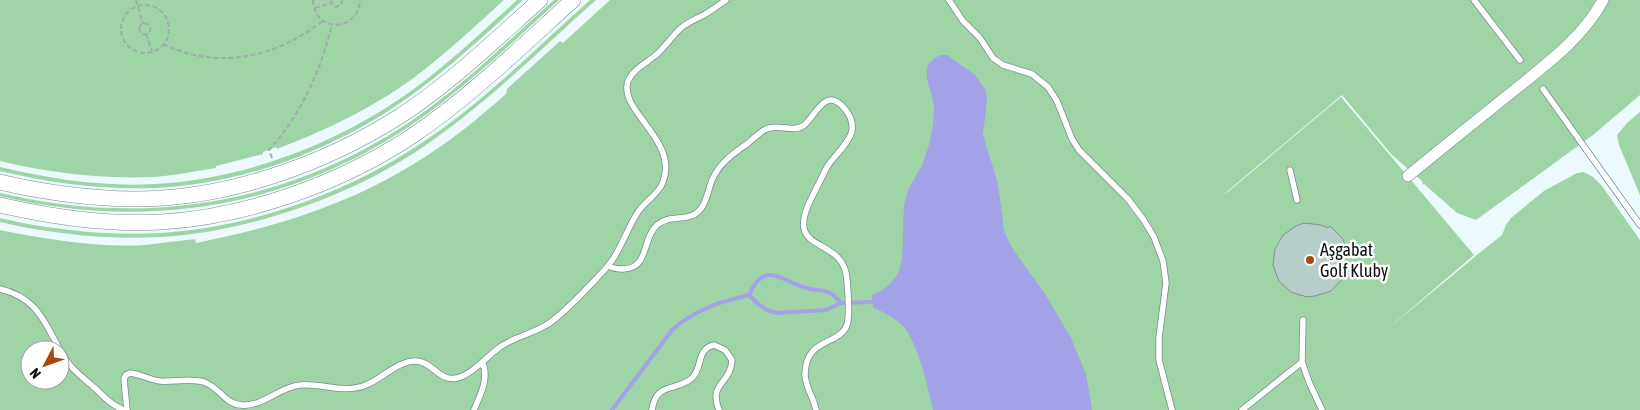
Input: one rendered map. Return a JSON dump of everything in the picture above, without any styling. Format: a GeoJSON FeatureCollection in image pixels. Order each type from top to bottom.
{"type":"FeatureCollection","features":[{"type":"Feature","properties":{"kind":"street"},"geometry":{"type":"LineString","coordinates":[[0,182],[22,187],[80,194],[145,199],[220,189],[278,175],[354,142],[400,116],[468,64],[540,0]]}},
{"type":"Feature","properties":{"kind":"street"},"geometry":{"type":"LineString","coordinates":[[0,205],[78,219],[160,222],[232,212],[293,193],[347,172],[413,135],[484,80],[574,0]]}},
{"type":"Feature","properties":{"kind":"street"},"geometry":{"type":"LineString","coordinates":[[1408,176],[1576,37],[1603,0]]}},
{"type":"Feature","properties":{"kind":"lane"},"geometry":{"type":"LineString","coordinates":[[126,410],[124,379],[130,373],[161,381],[196,380],[204,382],[233,403],[245,405],[262,401],[291,387],[300,385],[343,389],[358,388],[403,364],[412,362],[423,362],[443,376],[452,379],[464,375],[501,346],[532,334],[552,322],[609,266],[638,212],[661,187],[665,176],[665,160],[659,143],[635,110],[629,96],[629,79],[660,52],[683,26],[726,0]]}},
{"type":"Feature","properties":{"kind":"lane"},"geometry":{"type":"LineString","coordinates":[[949,0],[992,58],[1003,65],[1032,74],[1044,82],[1057,101],[1068,131],[1079,150],[1128,199],[1154,237],[1164,261],[1166,283],[1159,338],[1159,360],[1172,410]]}},
{"type":"Feature","properties":{"kind":"lane"},"geometry":{"type":"LineString","coordinates":[[1474,0],[1520,60]]}},
{"type":"Feature","properties":{"kind":"lane"},"geometry":{"type":"LineString","coordinates":[[1543,89],[1640,225]]}},
{"type":"Feature","properties":{"kind":"lane"},"geometry":{"type":"LineString","coordinates":[[609,266],[616,269],[627,269],[637,266],[649,237],[659,223],[692,215],[699,211],[718,169],[726,158],[736,150],[768,128],[792,129],[801,127],[809,121],[821,104],[830,101],[839,103],[846,109],[851,118],[852,131],[827,168],[804,212],[802,224],[808,239],[831,251],[843,264],[847,276],[848,322],[845,329],[840,334],[818,346],[807,361],[806,382],[816,410]]}},
{"type":"Feature","properties":{"kind":"lane"},"geometry":{"type":"LineString","coordinates":[[1290,170],[1297,200]]}},
{"type":"Feature","properties":{"kind":"lane"},"geometry":{"type":"LineString","coordinates":[[0,289],[23,298],[34,307],[72,367],[106,399],[126,410]]}},
{"type":"Feature","properties":{"kind":"lane"},"geometry":{"type":"LineString","coordinates":[[1303,320],[1302,362],[1322,410]]}},
{"type":"Feature","properties":{"kind":"lane"},"geometry":{"type":"LineString","coordinates":[[652,410],[655,400],[661,392],[686,382],[693,377],[697,371],[702,352],[714,345],[725,350],[732,360],[729,373],[716,393],[719,410]]}},
{"type":"Feature","properties":{"kind":"lane"},"geometry":{"type":"LineString","coordinates":[[474,410],[485,380],[486,370],[482,362]]}},
{"type":"Feature","properties":{"kind":"lane"},"geometry":{"type":"LineString","coordinates":[[1242,410],[1302,362]]}},
{"type":"Feature","properties":{"kind":"path"},"geometry":{"type":"LineString","coordinates":[[136,0],[143,24],[140,31],[146,34],[152,52]]}},
{"type":"Feature","properties":{"kind":"path"},"geometry":{"type":"LineString","coordinates":[[313,0],[314,8],[323,21],[332,24],[344,24],[354,17],[360,6],[360,0]]}},
{"type":"Feature","properties":{"kind":"path"},"geometry":{"type":"LineString","coordinates":[[314,8],[331,2],[336,7],[341,5],[342,0]]}},
{"type":"Feature","properties":{"kind":"path"},"geometry":{"type":"LineString","coordinates":[[144,5],[156,8],[165,16],[168,28],[168,34],[163,44],[152,52],[134,50],[125,42],[122,36],[124,18],[132,9],[138,6],[144,5]]}},
{"type":"Feature","properties":{"kind":"path"},"geometry":{"type":"LineString","coordinates":[[163,44],[187,53],[205,56],[223,58],[246,56],[272,50],[290,43],[323,21]]}},
{"type":"Feature","properties":{"kind":"path"},"geometry":{"type":"LineString","coordinates":[[143,24],[150,27],[149,33],[146,34]]}},
{"type":"Feature","properties":{"kind":"path"},"geometry":{"type":"LineString","coordinates":[[272,158],[269,150],[294,117],[315,78],[332,24]]}},
{"type":"Feature","properties":{"kind":"green space"},"geometry":{"type":"Polygon","coordinates":[[[0,0],[504,0],[452,46],[398,89],[360,112],[319,132],[277,149],[276,147],[263,152],[263,154],[216,166],[216,168],[168,176],[114,177],[37,169],[0,161],[0,0]]]}},
{"type":"Feature","properties":{"kind":"green space"},"geometry":{"type":"Polygon","coordinates":[[[517,0],[523,0],[472,47],[417,91],[357,129],[293,159],[224,179],[154,188],[115,188],[77,185],[0,171],[0,167],[77,181],[135,185],[154,184],[189,181],[223,175],[291,155],[355,126],[414,89],[467,46],[517,0]]]}},
{"type":"Feature","properties":{"kind":"green space"},"geometry":{"type":"Polygon","coordinates":[[[554,0],[559,0],[480,71],[431,111],[383,143],[332,169],[279,189],[225,203],[170,210],[114,212],[57,207],[0,196],[0,193],[57,204],[113,208],[169,207],[223,199],[277,186],[329,166],[379,141],[428,109],[477,70],[554,0]]]}},
{"type":"Feature","properties":{"kind":"green space"},"geometry":{"type":"Polygon","coordinates":[[[590,0],[596,0],[469,113],[395,165],[332,196],[229,228],[161,237],[121,238],[80,235],[39,230],[0,222],[0,218],[39,226],[80,231],[122,234],[161,233],[229,224],[296,205],[329,193],[391,162],[465,112],[590,0]]]}},
{"type":"Feature","properties":{"kind":"green space"},"geometry":{"type":"Polygon","coordinates":[[[610,0],[1640,0],[1640,95],[1593,135],[1476,220],[1457,213],[1423,185],[1422,181],[1391,154],[1342,95],[1223,195],[1341,97],[1474,255],[1385,331],[1502,235],[1511,218],[1544,191],[1577,173],[1584,172],[1593,177],[1602,186],[1640,240],[1640,410],[0,410],[0,230],[72,242],[128,246],[195,239],[196,243],[287,221],[316,211],[373,186],[401,172],[428,155],[458,134],[497,102],[506,94],[507,89],[560,41],[563,43],[610,0]]]}},
{"type":"Feature","properties":{"kind":"green space"},"geometry":{"type":"Polygon","coordinates":[[[1640,112],[1640,195],[1619,145],[1617,135],[1640,112]]]}},
{"type":"Feature","properties":{"kind":"water"},"geometry":{"type":"Polygon","coordinates":[[[941,55],[947,55],[975,75],[985,89],[987,98],[983,135],[998,184],[1004,231],[1012,248],[1045,294],[1071,338],[1086,374],[1092,410],[933,410],[922,366],[908,334],[896,320],[873,307],[872,295],[884,289],[896,277],[900,266],[906,197],[924,160],[933,125],[933,103],[927,80],[928,66],[941,55]]]}},
{"type":"Feature","properties":{"kind":"building","name":"Aşgabat Golf Kluby"},"geometry":{"type":"Polygon","coordinates":[[[1304,223],[1321,225],[1328,228],[1330,226],[1342,238],[1346,246],[1344,247],[1347,263],[1342,279],[1331,291],[1307,297],[1291,292],[1279,281],[1273,265],[1275,249],[1283,235],[1304,223]]]}},
{"type":"Feature","properties":{"kind":"waterway"},"geometry":{"type":"LineString","coordinates":[[749,295],[760,278],[766,275],[773,275],[809,289],[827,292],[836,297],[841,303]]}},
{"type":"Feature","properties":{"kind":"waterway"},"geometry":{"type":"LineString","coordinates":[[612,410],[673,329],[698,312],[719,303],[749,295],[767,310],[777,313],[826,310],[841,303],[873,302]]}},
{"type":"Feature","properties":{"kind":"place","name":"Aşgabat Golf Kluby"},"geometry":{"type":"Point","coordinates":[1310,260]}}]}
